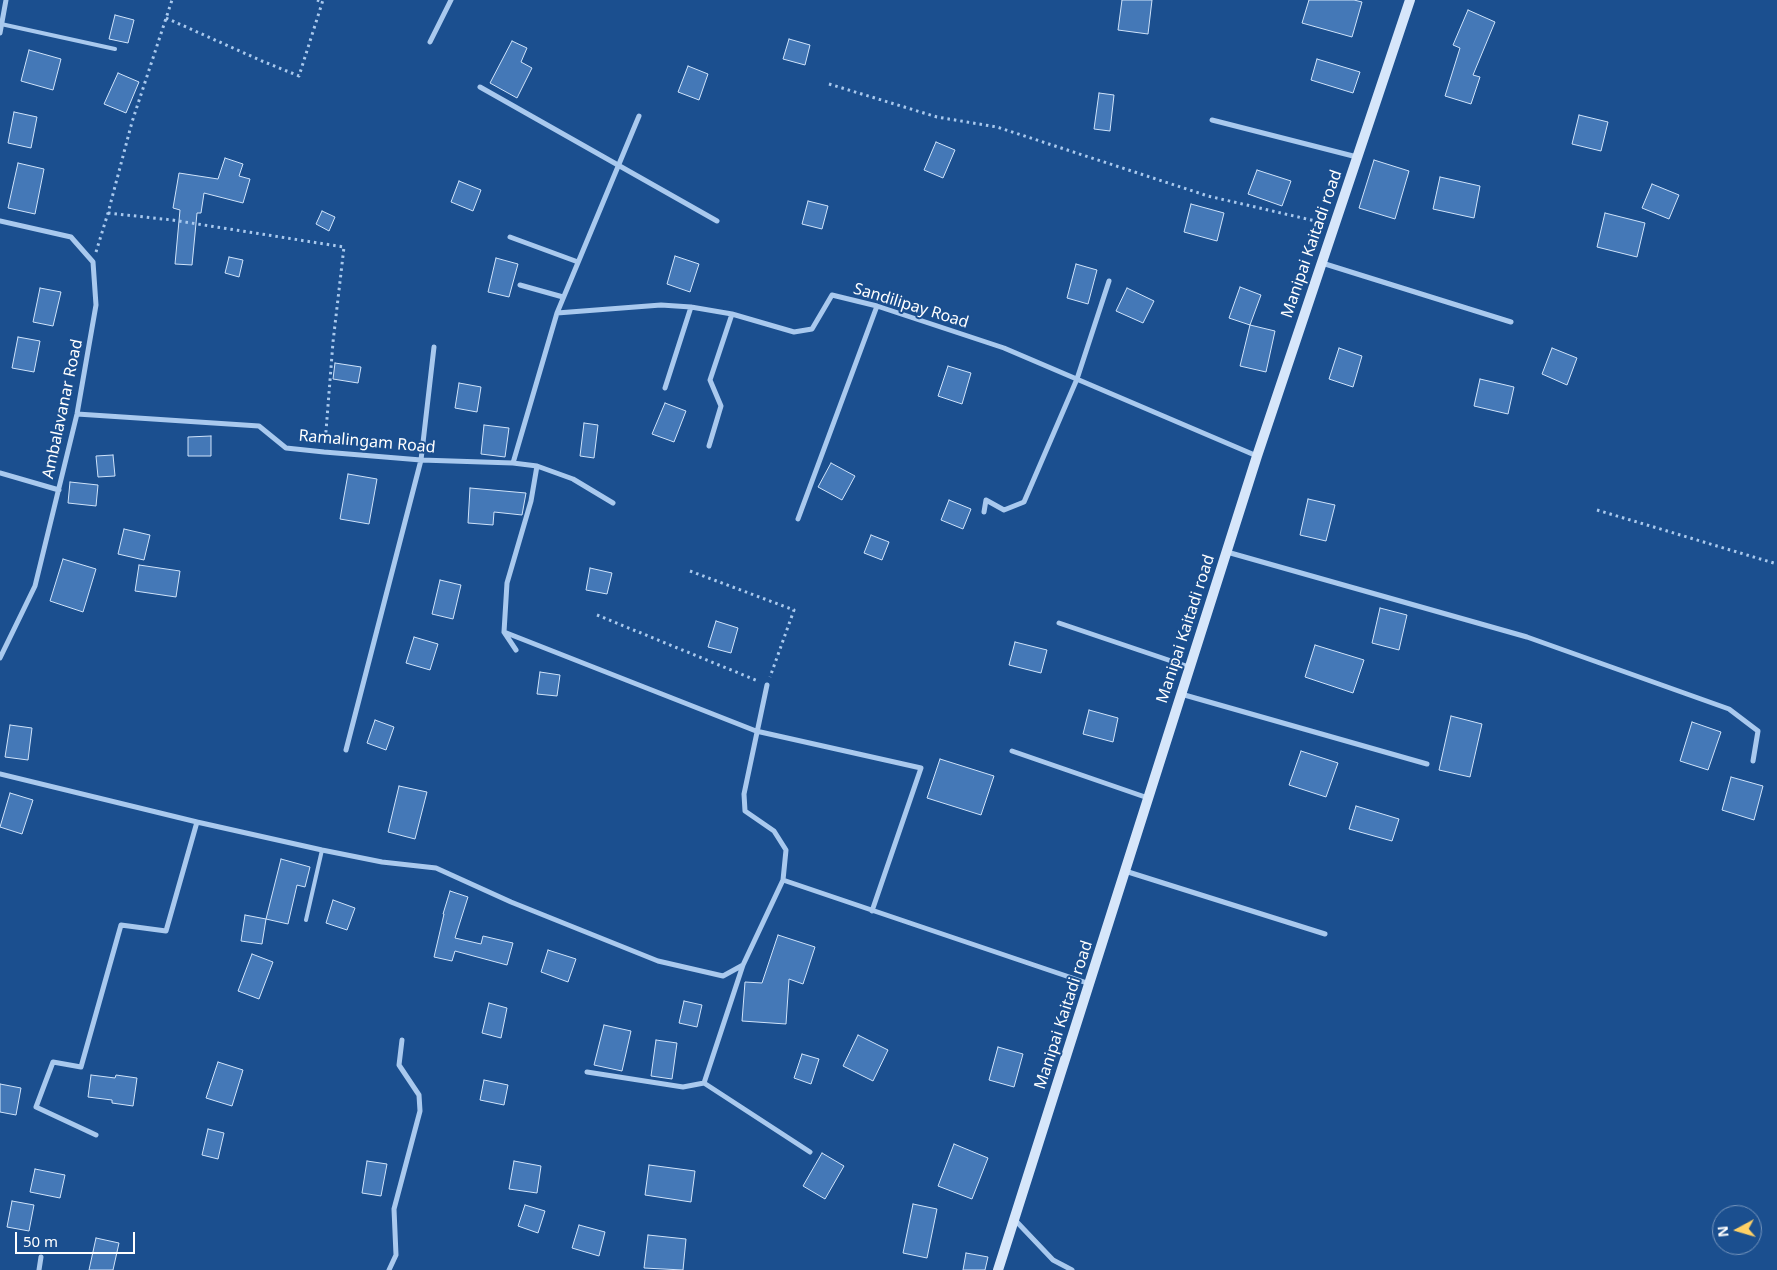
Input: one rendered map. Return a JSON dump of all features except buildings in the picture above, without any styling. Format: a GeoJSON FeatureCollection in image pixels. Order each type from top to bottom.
{"type":"FeatureCollection","features":[{"type":"Feature","properties":{"kind":"main road","name":"Manipai Kaitadi road"},"geometry":{"type":"LineString","coordinates":[[998,1270],[1257,456],[1410,0]]}},
{"type":"Feature","properties":{"kind":"street"},"geometry":{"type":"LineString","coordinates":[[0,33],[6,0]]}},
{"type":"Feature","properties":{"kind":"street"},"geometry":{"type":"LineString","coordinates":[[430,42],[451,0]]}},
{"type":"Feature","properties":{"kind":"street"},"geometry":{"type":"LineString","coordinates":[[480,87],[717,220]]}},
{"type":"Feature","properties":{"kind":"street"},"geometry":{"type":"LineString","coordinates":[[513,463],[563,296],[639,116]]}},
{"type":"Feature","properties":{"kind":"street"},"geometry":{"type":"LineString","coordinates":[[1212,120],[1358,157]]}},
{"type":"Feature","properties":{"kind":"street"},"geometry":{"type":"LineString","coordinates":[[0,221],[71,237],[93,262]]}},
{"type":"Feature","properties":{"kind":"street"},"geometry":{"type":"LineString","coordinates":[[510,236],[578,262]]}},
{"type":"Feature","properties":{"kind":"street","name":"Ambalavanar Road"},"geometry":{"type":"LineString","coordinates":[[0,657],[35,586],[77,414],[96,306],[93,262]]}},
{"type":"Feature","properties":{"kind":"street"},"geometry":{"type":"LineString","coordinates":[[1322,263],[1510,322]]}},
{"type":"Feature","properties":{"kind":"street"},"geometry":{"type":"LineString","coordinates":[[984,512],[986,500],[1004,510],[1024,502],[1077,379],[1108,281]]}},
{"type":"Feature","properties":{"kind":"street"},"geometry":{"type":"LineString","coordinates":[[520,285],[563,296]]}},
{"type":"Feature","properties":{"kind":"street","name":"Sandilipay Road"},"geometry":{"type":"LineString","coordinates":[[557,313],[662,305],[690,307],[732,314],[794,332],[812,328],[832,295],[877,306],[1004,348],[1257,456]]}},
{"type":"Feature","properties":{"kind":"street"},"geometry":{"type":"LineString","coordinates":[[798,519],[877,306]]}},
{"type":"Feature","properties":{"kind":"street"},"geometry":{"type":"LineString","coordinates":[[665,388],[690,307]]}},
{"type":"Feature","properties":{"kind":"street"},"geometry":{"type":"LineString","coordinates":[[709,446],[721,406],[710,380],[732,314]]}},
{"type":"Feature","properties":{"kind":"street"},"geometry":{"type":"LineString","coordinates":[[346,750],[421,460],[434,347]]}},
{"type":"Feature","properties":{"kind":"street","name":"Ramalingam Road"},"geometry":{"type":"LineString","coordinates":[[77,414],[259,426],[286,448],[421,460],[513,463],[537,466],[573,479],[612,504]]}},
{"type":"Feature","properties":{"kind":"street"},"geometry":{"type":"LineString","coordinates":[[516,650],[504,632],[507,583],[531,501],[537,466]]}},
{"type":"Feature","properties":{"kind":"street"},"geometry":{"type":"LineString","coordinates":[[0,473],[59,490]]}},
{"type":"Feature","properties":{"kind":"street"},"geometry":{"type":"LineString","coordinates":[[1227,552],[1527,637],[1728,709],[1758,731],[1753,761]]}},
{"type":"Feature","properties":{"kind":"street"},"geometry":{"type":"LineString","coordinates":[[1059,623],[1190,667]]}},
{"type":"Feature","properties":{"kind":"street"},"geometry":{"type":"LineString","coordinates":[[504,632],[756,732],[921,768],[872,911]]}},
{"type":"Feature","properties":{"kind":"street"},"geometry":{"type":"LineString","coordinates":[[704,1083],[743,965],[783,880],[786,850],[774,831],[745,812],[744,794],[767,685]]}},
{"type":"Feature","properties":{"kind":"street"},"geometry":{"type":"LineString","coordinates":[[1182,694],[1427,764]]}},
{"type":"Feature","properties":{"kind":"street"},"geometry":{"type":"LineString","coordinates":[[1012,751],[1148,798]]}},
{"type":"Feature","properties":{"kind":"street"},"geometry":{"type":"LineString","coordinates":[[0,774],[322,850],[382,862],[436,868],[511,902],[658,961],[723,976],[743,965]]}},
{"type":"Feature","properties":{"kind":"street"},"geometry":{"type":"LineString","coordinates":[[96,1135],[36,1107],[53,1062],[81,1067],[121,926],[166,931],[197,822]]}},
{"type":"Feature","properties":{"kind":"street"},"geometry":{"type":"LineString","coordinates":[[1125,871],[1325,934]]}},
{"type":"Feature","properties":{"kind":"street"},"geometry":{"type":"LineString","coordinates":[[783,880],[1090,984]]}},
{"type":"Feature","properties":{"kind":"street"},"geometry":{"type":"LineString","coordinates":[[389,1270],[396,1255],[394,1209],[420,1111],[419,1095],[399,1066],[402,1040]]}},
{"type":"Feature","properties":{"kind":"street"},"geometry":{"type":"LineString","coordinates":[[588,1072],[684,1087],[704,1083],[810,1152]]}},
{"type":"Feature","properties":{"kind":"street"},"geometry":{"type":"LineString","coordinates":[[1015,1220],[1053,1260],[1072,1270]]}},
{"type":"Feature","properties":{"kind":"street"},"geometry":{"type":"LineString","coordinates":[[40,1270],[41,1257]]}},
{"type":"Feature","properties":{"kind":"lane"},"geometry":{"type":"LineString","coordinates":[[2,24],[115,49]]}},
{"type":"Feature","properties":{"kind":"lane"},"geometry":{"type":"LineString","coordinates":[[306,920],[322,850]]}},
{"type":"Feature","properties":{"kind":"path"},"geometry":{"type":"LineString","coordinates":[[93,262],[132,122],[172,0]]}},
{"type":"Feature","properties":{"kind":"path"},"geometry":{"type":"LineString","coordinates":[[166,18],[298,76],[322,1],[317,0]]}},
{"type":"Feature","properties":{"kind":"path"},"geometry":{"type":"LineString","coordinates":[[829,84],[937,116],[997,127],[1208,196],[1334,226]]}},
{"type":"Feature","properties":{"kind":"path"},"geometry":{"type":"LineString","coordinates":[[108,213],[172,220],[344,247],[333,342],[324,452]]}},
{"type":"Feature","properties":{"kind":"path"},"geometry":{"type":"LineString","coordinates":[[1597,510],[1777,564]]}},
{"type":"Feature","properties":{"kind":"path"},"geometry":{"type":"LineString","coordinates":[[596,615],[767,685],[794,610],[690,571]]}}]}
